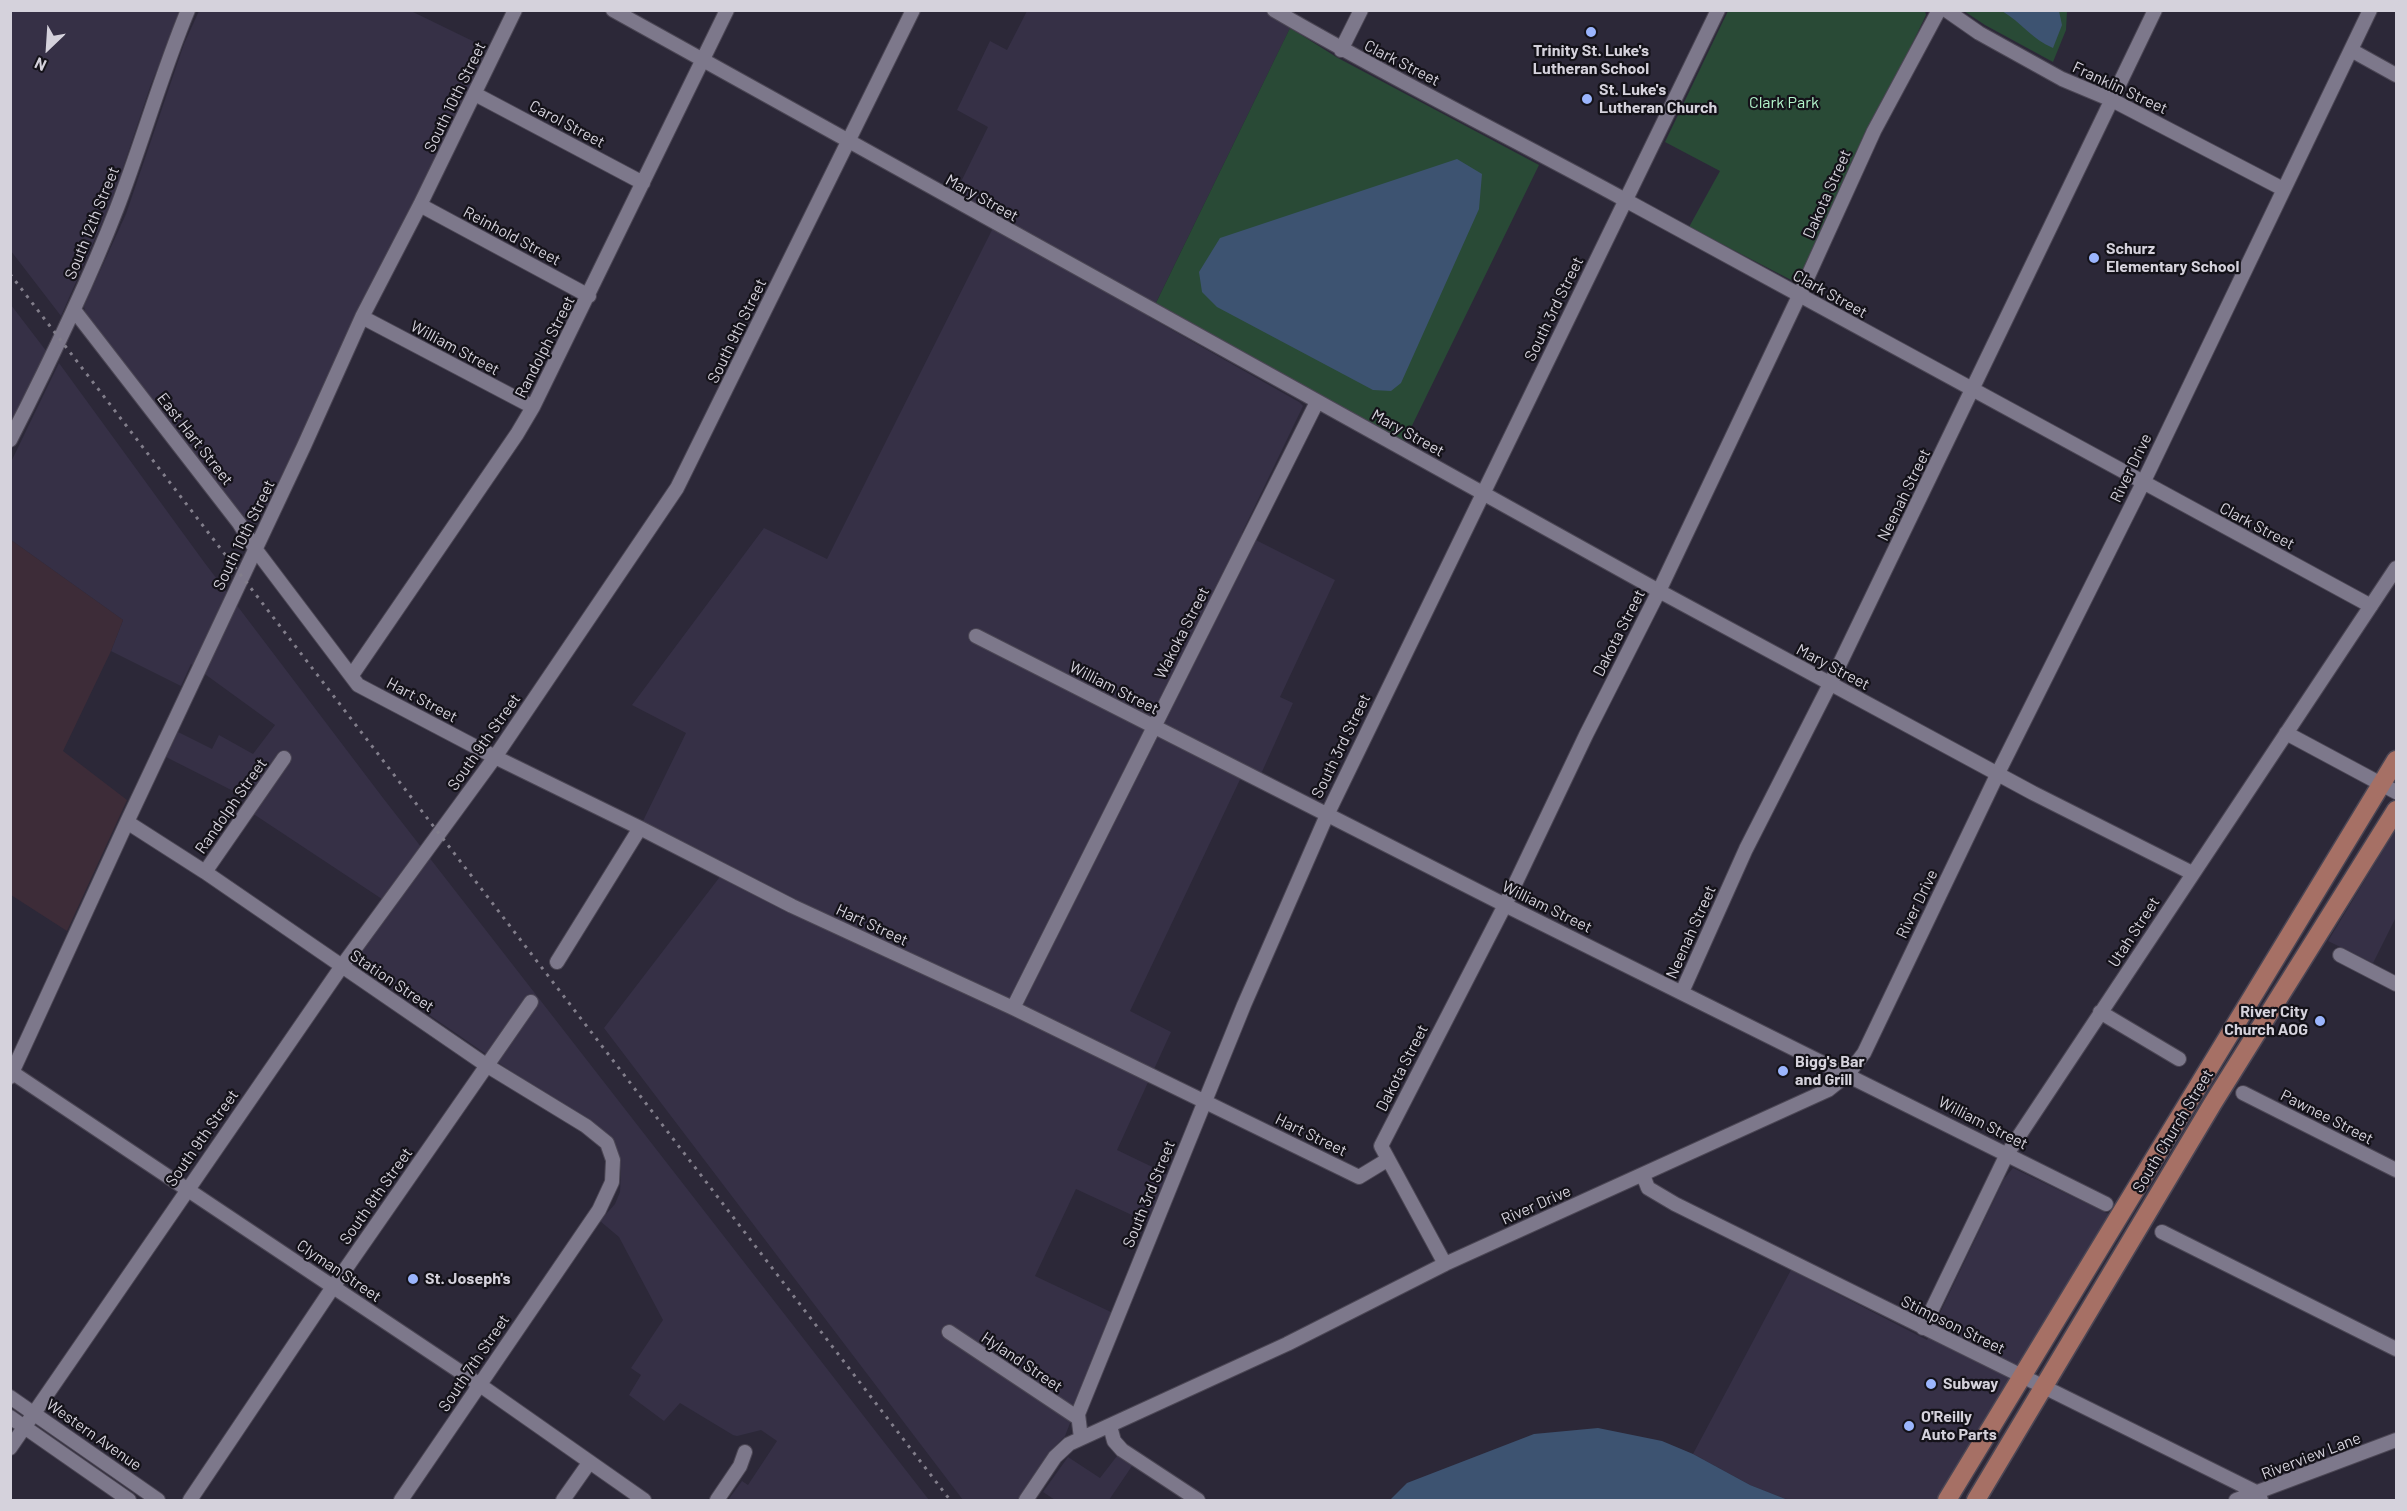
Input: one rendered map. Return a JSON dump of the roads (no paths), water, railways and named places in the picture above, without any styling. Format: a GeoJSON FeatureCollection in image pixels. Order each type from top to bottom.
{"type":"FeatureCollection","features":[{"type":"Feature","properties":{"kind":"main road","name":"South Church Street"},"geometry":{"type":"LineString","coordinates":[[1947,1500],[2389,788],[2397,760]]}},
{"type":"Feature","properties":{"kind":"main road","name":"South Church Street"},"geometry":{"type":"LineString","coordinates":[[1976,1500],[2213,1103],[2397,810]]}},
{"type":"Feature","properties":{"kind":"street","name":"South 12th Street"},"geometry":{"type":"LineString","coordinates":[[10,440],[74,310],[117,208],[163,74],[188,10]]}},
{"type":"Feature","properties":{"kind":"street","name":"South 10th Street"},"geometry":{"type":"LineString","coordinates":[[12,1075],[362,317],[420,205],[515,10]]}},
{"type":"Feature","properties":{"kind":"street","name":"Mary Street"},"geometry":{"type":"LineString","coordinates":[[614,10],[1659,591],[1998,773],[2192,873]]}},
{"type":"Feature","properties":{"kind":"street","name":"Randolph Street"},"geometry":{"type":"LineString","coordinates":[[352,675],[511,443],[533,407],[727,10]]}},
{"type":"Feature","properties":{"kind":"street","name":"South 9th Street"},"geometry":{"type":"LineString","coordinates":[[10,1448],[342,966],[495,757],[677,488],[913,10]]}},
{"type":"Feature","properties":{"kind":"street","name":"Clark Street"},"geometry":{"type":"LineString","coordinates":[[1274,10],[1341,50],[1625,200],[1972,391],[2371,606]]}},
{"type":"Feature","properties":{"kind":"street"},"geometry":{"type":"LineString","coordinates":[[1341,50],[1361,10]]}},
{"type":"Feature","properties":{"kind":"street","name":"South 3rd Street"},"geometry":{"type":"LineString","coordinates":[[1078,1418],[1244,1005],[1327,815],[1718,10]]}},
{"type":"Feature","properties":{"kind":"street","name":"Dakota Street"},"geometry":{"type":"LineString","coordinates":[[1387,1160],[1381,1146],[1505,905],[1586,735],[1659,591],[1799,296],[1874,131],[1939,10]]}},
{"type":"Feature","properties":{"kind":"street","name":"Franklin Street"},"geometry":{"type":"LineString","coordinates":[[1946,10],[1979,33],[2062,80],[2112,100],[2283,189]]}},
{"type":"Feature","properties":{"kind":"street","name":"Neenah Street"},"geometry":{"type":"LineString","coordinates":[[1682,992],[1746,849],[1830,684],[2155,10]]}},
{"type":"Feature","properties":{"kind":"street","name":"River Drive"},"geometry":{"type":"LineString","coordinates":[[1081,1438],[1287,1344],[1445,1264],[1828,1090],[1848,1074],[1864,1053],[1998,773],[2143,483],[2370,10]]}},
{"type":"Feature","properties":{"kind":"street"},"geometry":{"type":"LineString","coordinates":[[2351,50],[2397,75]]}},
{"type":"Feature","properties":{"kind":"street","name":"Carol Street"},"geometry":{"type":"LineString","coordinates":[[475,94],[643,183]]}},
{"type":"Feature","properties":{"kind":"street","name":"Reinhold Street"},"geometry":{"type":"LineString","coordinates":[[420,205],[589,296]]}},
{"type":"Feature","properties":{"kind":"street","name":"East Hart Street"},"geometry":{"type":"LineString","coordinates":[[74,310],[239,523],[256,550],[352,675]]}},
{"type":"Feature","properties":{"kind":"street","name":"William Street"},"geometry":{"type":"LineString","coordinates":[[362,317],[533,407]]}},
{"type":"Feature","properties":{"kind":"street","name":"Wakoka Street"},"geometry":{"type":"LineString","coordinates":[[1013,1008],[1317,402]]}},
{"type":"Feature","properties":{"kind":"street","name":"Utah Street"},"geometry":{"type":"LineString","coordinates":[[1923,1328],[2007,1154],[2397,568]]}},
{"type":"Feature","properties":{"kind":"street","name":"William Street"},"geometry":{"type":"LineString","coordinates":[[976,636],[1505,905],[2106,1204]]}},
{"type":"Feature","properties":{"kind":"street","name":"Hart Street"},"geometry":{"type":"LineString","coordinates":[[352,675],[358,685],[495,757],[792,906],[1013,1008],[1359,1177],[1387,1160]]}},
{"type":"Feature","properties":{"kind":"street"},"geometry":{"type":"LineString","coordinates":[[2286,733],[2389,788]]}},
{"type":"Feature","properties":{"kind":"street","name":"Randolph Street"},"geometry":{"type":"LineString","coordinates":[[204,872],[284,758]]}},
{"type":"Feature","properties":{"kind":"street","name":"Station Street"},"geometry":{"type":"LineString","coordinates":[[127,822],[486,1065],[586,1126],[607,1143],[613,1160],[612,1182]]}},
{"type":"Feature","properties":{"kind":"street"},"geometry":{"type":"LineString","coordinates":[[557,962],[640,828]]}},
{"type":"Feature","properties":{"kind":"street"},"geometry":{"type":"LineString","coordinates":[[2340,955],[2397,984]]}},
{"type":"Feature","properties":{"kind":"street","name":"South 8th Street"},"geometry":{"type":"LineString","coordinates":[[190,1500],[333,1287],[531,1002]]}},
{"type":"Feature","properties":{"kind":"street"},"geometry":{"type":"LineString","coordinates":[[2100,1012],[2179,1059]]}},
{"type":"Feature","properties":{"kind":"street","name":"Clyman Street"},"geometry":{"type":"LineString","coordinates":[[12,1075],[480,1385],[644,1500]]}},
{"type":"Feature","properties":{"kind":"street","name":"Pawnee Street"},"geometry":{"type":"LineString","coordinates":[[2243,1093],[2397,1170]]}},
{"type":"Feature","properties":{"kind":"street"},"geometry":{"type":"LineString","coordinates":[[1387,1160],[1445,1264]]}},
{"type":"Feature","properties":{"kind":"street","name":"Stimpson Street"},"geometry":{"type":"LineString","coordinates":[[1642,1175],[1648,1188],[1676,1204],[2259,1497]]}},
{"type":"Feature","properties":{"kind":"street","name":"South 7th Street"},"geometry":{"type":"LineString","coordinates":[[401,1500],[599,1210],[612,1182]]}},
{"type":"Feature","properties":{"kind":"street"},"geometry":{"type":"LineString","coordinates":[[2162,1232],[2397,1349]]}},
{"type":"Feature","properties":{"kind":"street","name":"Hyland Street"},"geometry":{"type":"LineString","coordinates":[[949,1332],[1067,1413],[1078,1418]]}},
{"type":"Feature","properties":{"kind":"street","name":"Western Avenue"},"geometry":{"type":"LineString","coordinates":[[10,1397],[158,1500]]}},
{"type":"Feature","properties":{"kind":"street","name":"Western Avenue"},"geometry":{"type":"LineString","coordinates":[[10,1417],[129,1500]]}},
{"type":"Feature","properties":{"kind":"street"},"geometry":{"type":"LineString","coordinates":[[1026,1500],[1055,1457],[1069,1444],[1081,1438],[1078,1418]]}},
{"type":"Feature","properties":{"kind":"street"},"geometry":{"type":"LineString","coordinates":[[1110,1426],[1114,1441],[1122,1450],[1181,1496],[1198,1500]]}},
{"type":"Feature","properties":{"kind":"street","name":"Riverview Lane"},"geometry":{"type":"LineString","coordinates":[[2236,1500],[2259,1497],[2397,1440]]}},
{"type":"Feature","properties":{"kind":"street"},"geometry":{"type":"LineString","coordinates":[[717,1500],[740,1466],[745,1452]]}},
{"type":"Feature","properties":{"kind":"street"},"geometry":{"type":"LineString","coordinates":[[563,1500],[589,1463]]}},
{"type":"Feature","properties":{"kind":"water"},"geometry":{"type":"Polygon","coordinates":[[[2002,11],[2059,11],[2062,25],[2053,48],[2039,40],[2002,11]]]}},
{"type":"Feature","properties":{"kind":"water"},"geometry":{"type":"Polygon","coordinates":[[[1457,159],[1482,174],[1479,209],[1401,383],[1391,391],[1373,390],[1217,307],[1202,292],[1199,272],[1220,238],[1457,159]]]}},
{"type":"Feature","properties":{"kind":"water"},"geometry":{"type":"Polygon","coordinates":[[[1598,1428],[1662,1441],[1693,1454],[1750,1485],[1788,1500],[1390,1500],[1407,1483],[1534,1434],[1598,1428]]]}},
{"type":"Feature","properties":{"kind":"railway"},"geometry":{"type":"LineString","coordinates":[[10,274],[950,1500]]}},
{"type":"Feature","properties":{"kind":"place","name":"Trinity St. Luke's Lutheran School"},"geometry":{"type":"Point","coordinates":[1591,32]}},
{"type":"Feature","properties":{"kind":"place","name":"St. Luke's Lutheran Church"},"geometry":{"type":"Point","coordinates":[1587,99]}},
{"type":"Feature","properties":{"kind":"place","name":"Schurz Elementary School"},"geometry":{"type":"Point","coordinates":[2094,258]}},
{"type":"Feature","properties":{"kind":"place","name":"River City Church AOG"},"geometry":{"type":"Point","coordinates":[2320,1021]}},
{"type":"Feature","properties":{"kind":"place","name":"Bigg's Bar and Grill"},"geometry":{"type":"Point","coordinates":[1783,1071]}},
{"type":"Feature","properties":{"kind":"place","name":"St. Joseph's"},"geometry":{"type":"Point","coordinates":[413,1279]}},
{"type":"Feature","properties":{"kind":"place","name":"Subway"},"geometry":{"type":"Point","coordinates":[1931,1384]}},
{"type":"Feature","properties":{"kind":"place","name":"O'Reilly Auto Parts"},"geometry":{"type":"Point","coordinates":[1909,1426]}},
{"type":"Feature","properties":{"kind":"park label","name":"Clark Park"},"geometry":{"type":"Point","coordinates":[1784,103]}}]}
